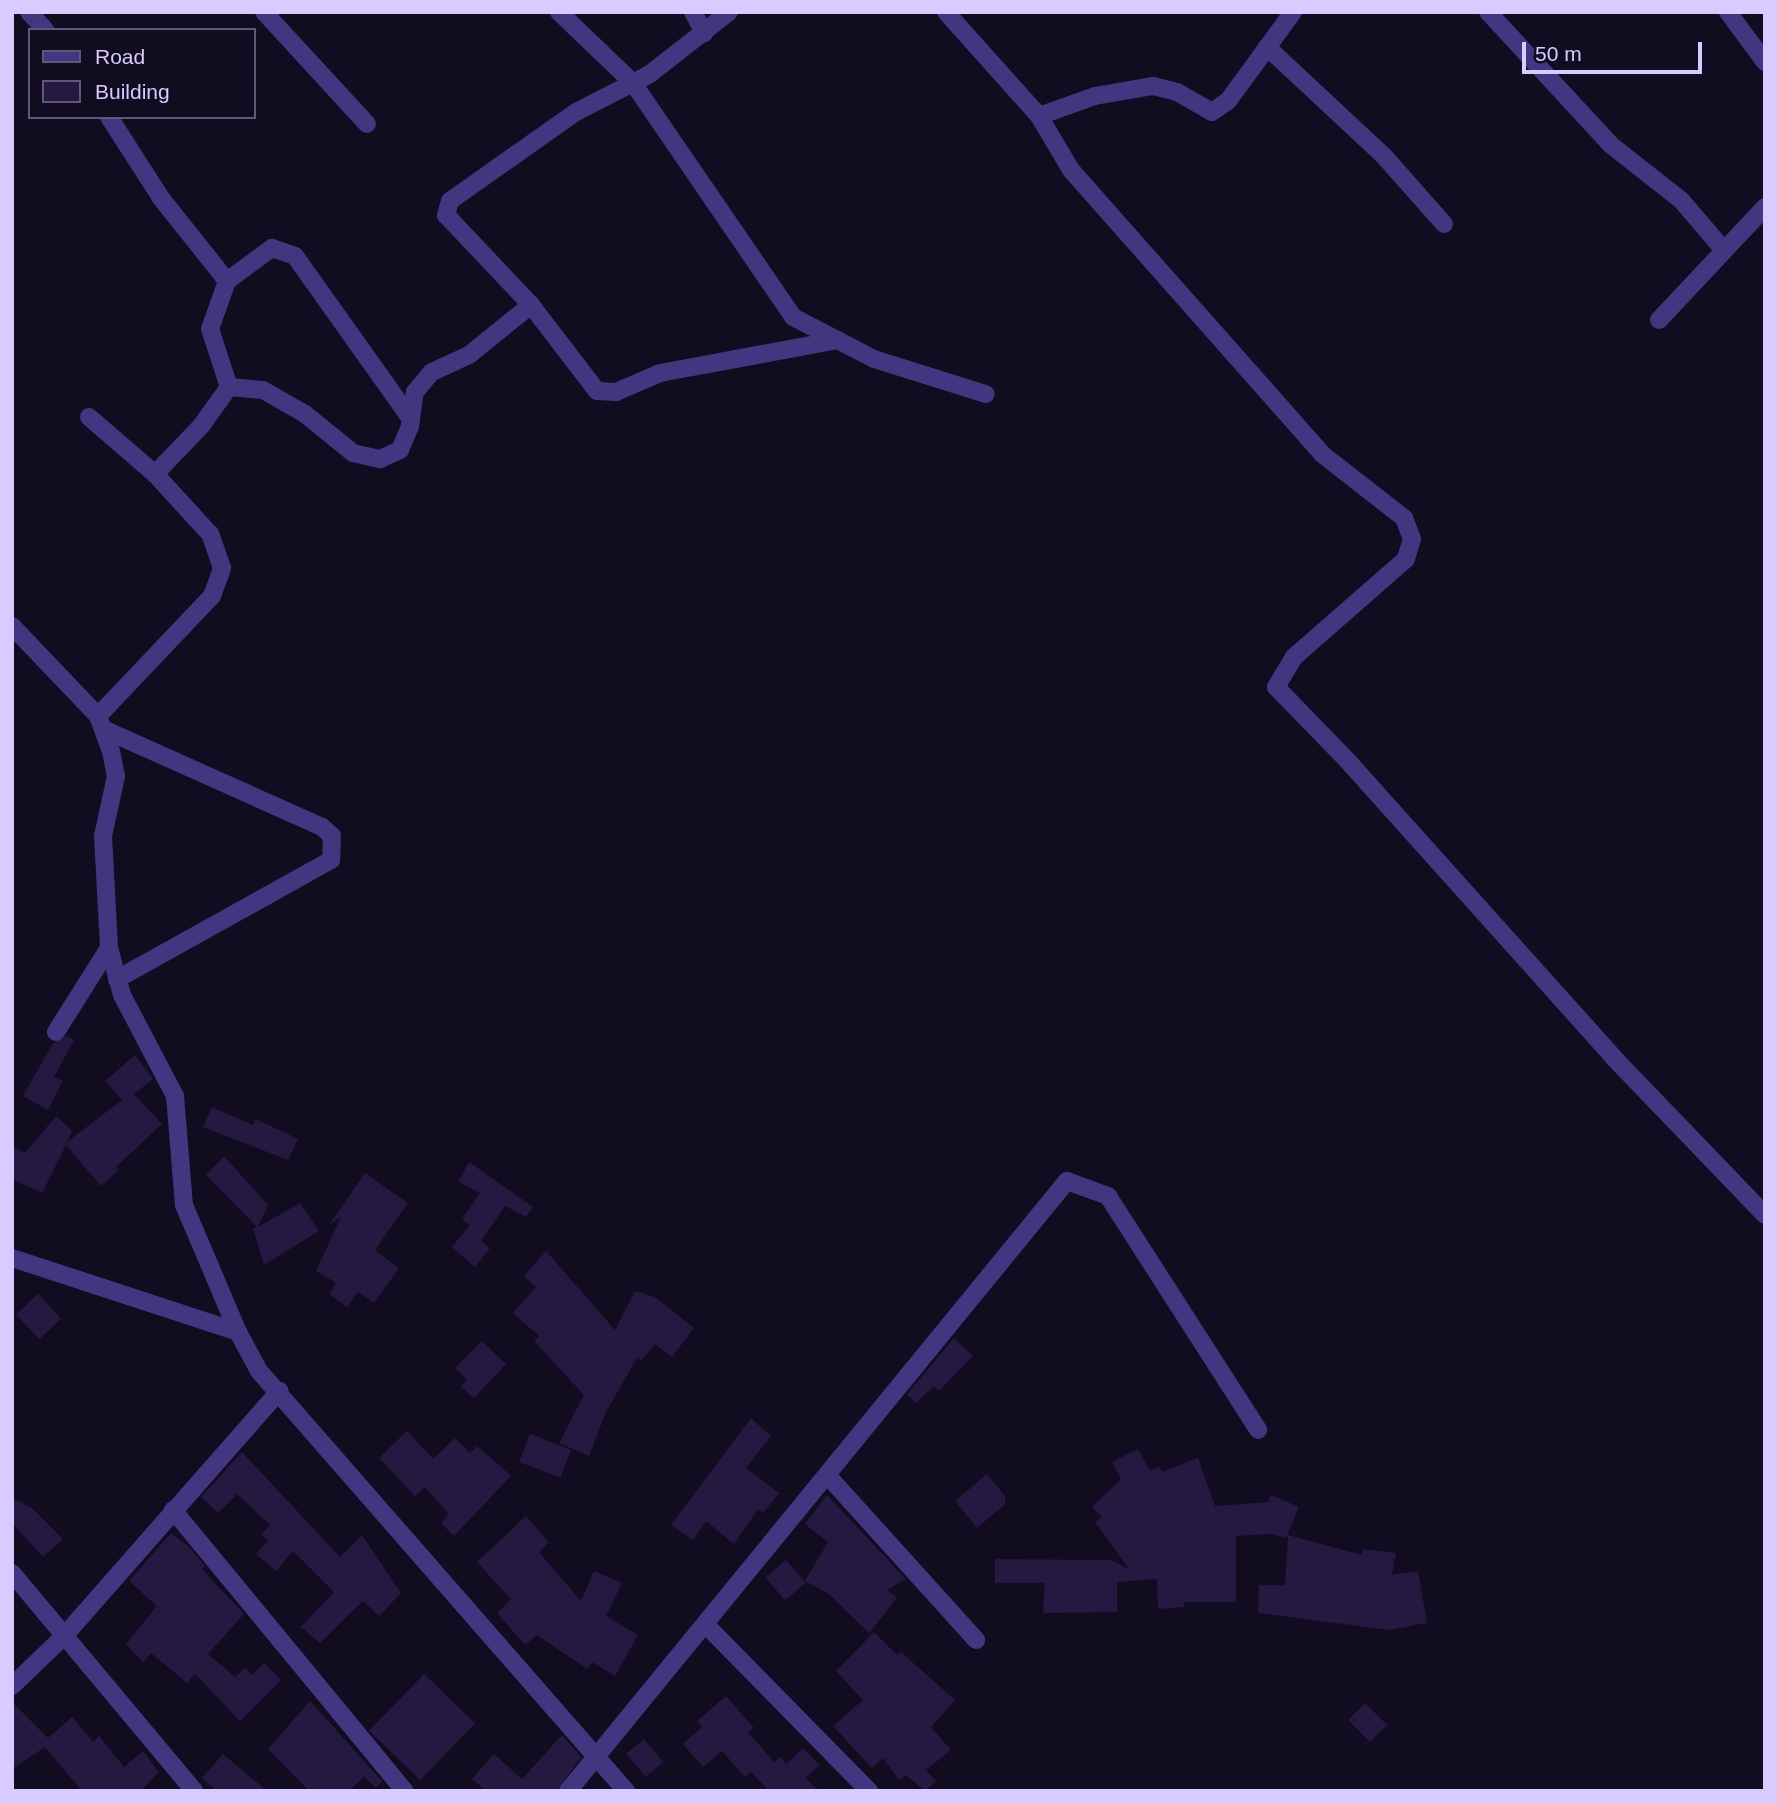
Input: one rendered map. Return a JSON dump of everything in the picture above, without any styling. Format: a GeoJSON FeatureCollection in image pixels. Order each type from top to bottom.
{"type":"FeatureCollection","features":[{"type":"Feature","properties":{"kind":"street"},"geometry":{"type":"LineString","coordinates":[[29,12],[44,28]]}},
{"type":"Feature","properties":{"kind":"street"},"geometry":{"type":"LineString","coordinates":[[264,12],[367,124]]}},
{"type":"Feature","properties":{"kind":"street"},"geometry":{"type":"LineString","coordinates":[[559,12],[633,83],[793,317],[885,363],[986,394]]}},
{"type":"Feature","properties":{"kind":"street"},"geometry":{"type":"LineString","coordinates":[[692,12],[704,33]]}},
{"type":"Feature","properties":{"kind":"street"},"geometry":{"type":"LineString","coordinates":[[729,12],[633,83],[576,112],[450,201],[446,215],[531,305],[597,391],[616,392],[660,373],[838,340]]}},
{"type":"Feature","properties":{"kind":"street"},"geometry":{"type":"LineString","coordinates":[[946,12],[1039,116],[1071,170],[1322,454],[1404,517],[1412,539],[1406,559],[1294,657],[1276,687],[1346,759],[1613,1057],[1765,1215]]}},
{"type":"Feature","properties":{"kind":"street"},"geometry":{"type":"LineString","coordinates":[[1488,12],[1611,145],[1681,200],[1722,248]]}},
{"type":"Feature","properties":{"kind":"street"},"geometry":{"type":"LineString","coordinates":[[1728,12],[1765,62]]}},
{"type":"Feature","properties":{"kind":"street"},"geometry":{"type":"LineString","coordinates":[[1039,116],[1095,96],[1153,86],[1177,92],[1212,112],[1228,101],[1289,14]]}},
{"type":"Feature","properties":{"kind":"street"},"geometry":{"type":"LineString","coordinates":[[1267,47],[1383,155],[1444,224]]}},
{"type":"Feature","properties":{"kind":"street"},"geometry":{"type":"LineString","coordinates":[[110,119],[161,198],[227,281]]}},
{"type":"Feature","properties":{"kind":"street"},"geometry":{"type":"LineString","coordinates":[[1659,320],[1722,248],[1765,207]]}},
{"type":"Feature","properties":{"kind":"street"},"geometry":{"type":"LineString","coordinates":[[229,387],[210,329],[227,281],[272,248],[295,256],[411,419]]}},
{"type":"Feature","properties":{"kind":"street"},"geometry":{"type":"LineString","coordinates":[[229,387],[263,390],[305,414],[354,453],[380,459],[400,450],[411,419],[415,392],[432,372],[469,355],[531,305]]}},
{"type":"Feature","properties":{"kind":"street"},"geometry":{"type":"LineString","coordinates":[[155,474],[201,426],[229,387]]}},
{"type":"Feature","properties":{"kind":"street"},"geometry":{"type":"LineString","coordinates":[[89,417],[155,474],[210,534],[222,568],[212,596],[101,723]]}},
{"type":"Feature","properties":{"kind":"street"},"geometry":{"type":"LineString","coordinates":[[12,626],[101,723],[322,827],[332,836],[331,860],[117,979]]}},
{"type":"Feature","properties":{"kind":"street"},"geometry":{"type":"LineString","coordinates":[[101,723],[116,776],[103,836],[109,948],[117,979],[175,1096],[184,1205],[238,1332],[259,1371],[626,1791]]}},
{"type":"Feature","properties":{"kind":"street"},"geometry":{"type":"LineString","coordinates":[[56,1032],[109,948]]}},
{"type":"Feature","properties":{"kind":"street"},"geometry":{"type":"LineString","coordinates":[[568,1791],[597,1759],[1067,1181],[1108,1196],[1258,1430]]}},
{"type":"Feature","properties":{"kind":"street"},"geometry":{"type":"LineString","coordinates":[[12,1258],[238,1332]]}},
{"type":"Feature","properties":{"kind":"street"},"geometry":{"type":"LineString","coordinates":[[12,1686],[65,1635],[279,1391]]}},
{"type":"Feature","properties":{"kind":"street"},"geometry":{"type":"LineString","coordinates":[[828,1476],[976,1640]]}},
{"type":"Feature","properties":{"kind":"street"},"geometry":{"type":"LineString","coordinates":[[173,1510],[405,1791]]}},
{"type":"Feature","properties":{"kind":"street"},"geometry":{"type":"LineString","coordinates":[[12,1573],[194,1791]]}},
{"type":"Feature","properties":{"kind":"street"},"geometry":{"type":"LineString","coordinates":[[706,1625],[869,1791]]}},
{"type":"Feature","properties":{"kind":"building"},"geometry":{"type":"Polygon","coordinates":[[[67,1036],[74,1040],[54,1077],[63,1081],[48,1110],[23,1096],[53,1043],[67,1036]]]}},
{"type":"Feature","properties":{"kind":"building"},"geometry":{"type":"Polygon","coordinates":[[[135,1055],[153,1079],[134,1094],[162,1124],[116,1167],[119,1170],[101,1186],[66,1145],[42,1193],[12,1179],[12,1146],[25,1153],[56,1116],[72,1131],[67,1142],[122,1100],[105,1081],[135,1055]]]}},
{"type":"Feature","properties":{"kind":"building"},"geometry":{"type":"Polygon","coordinates":[[[212,1107],[253,1125],[256,1119],[298,1139],[288,1160],[203,1127],[212,1107]]]}},
{"type":"Feature","properties":{"kind":"building"},"geometry":{"type":"Polygon","coordinates":[[[224,1156],[268,1205],[258,1227],[300,1203],[319,1231],[264,1265],[253,1229],[257,1227],[206,1175],[224,1156]]]}},
{"type":"Feature","properties":{"kind":"building"},"geometry":{"type":"Polygon","coordinates":[[[469,1162],[533,1207],[526,1217],[505,1206],[481,1241],[490,1248],[475,1267],[452,1247],[470,1225],[462,1219],[480,1193],[458,1182],[469,1162]]]}},
{"type":"Feature","properties":{"kind":"building"},"geometry":{"type":"Polygon","coordinates":[[[365,1173],[408,1203],[375,1250],[399,1268],[374,1303],[358,1292],[347,1307],[329,1294],[336,1283],[316,1271],[341,1217],[329,1225],[365,1173]]]}},
{"type":"Feature","properties":{"kind":"building"},"geometry":{"type":"Polygon","coordinates":[[[546,1251],[615,1330],[635,1291],[655,1297],[694,1328],[672,1357],[655,1344],[641,1361],[637,1358],[606,1412],[589,1456],[559,1443],[584,1395],[534,1341],[539,1336],[513,1313],[536,1287],[524,1276],[546,1251]]]}},
{"type":"Feature","properties":{"kind":"building"},"geometry":{"type":"Polygon","coordinates":[[[38,1294],[61,1319],[39,1339],[16,1314],[38,1294]]]}},
{"type":"Feature","properties":{"kind":"building"},"geometry":{"type":"Polygon","coordinates":[[[954,1338],[973,1356],[939,1391],[934,1386],[916,1403],[907,1394],[954,1338]]]}},
{"type":"Feature","properties":{"kind":"building"},"geometry":{"type":"Polygon","coordinates":[[[482,1341],[506,1364],[474,1398],[461,1387],[467,1379],[455,1368],[482,1341]]]}},
{"type":"Feature","properties":{"kind":"building"},"geometry":{"type":"Polygon","coordinates":[[[751,1418],[771,1436],[746,1468],[779,1493],[763,1513],[758,1509],[734,1544],[706,1521],[693,1540],[671,1525],[751,1418]]]}},
{"type":"Feature","properties":{"kind":"building"},"geometry":{"type":"Polygon","coordinates":[[[407,1431],[433,1459],[455,1438],[470,1453],[477,1446],[511,1476],[454,1536],[441,1523],[449,1514],[425,1487],[415,1496],[379,1458],[407,1431]]]}},
{"type":"Feature","properties":{"kind":"building"},"geometry":{"type":"Polygon","coordinates":[[[530,1434],[571,1450],[560,1478],[519,1462],[530,1434]]]}},
{"type":"Feature","properties":{"kind":"building"},"geometry":{"type":"Polygon","coordinates":[[[1138,1449],[1150,1471],[1159,1466],[1162,1472],[1198,1458],[1215,1506],[1268,1502],[1271,1495],[1299,1507],[1286,1538],[1269,1534],[1236,1536],[1236,1602],[1184,1602],[1184,1607],[1158,1609],[1157,1579],[1117,1582],[1117,1612],[1043,1613],[1045,1583],[995,1583],[995,1559],[1111,1560],[1129,1569],[1095,1522],[1102,1517],[1092,1507],[1121,1479],[1112,1462],[1138,1449]]]}},
{"type":"Feature","properties":{"kind":"building"},"geometry":{"type":"Polygon","coordinates":[[[242,1452],[340,1557],[362,1535],[401,1593],[379,1616],[363,1601],[320,1643],[301,1627],[334,1592],[293,1551],[276,1571],[256,1554],[268,1541],[261,1535],[270,1525],[237,1494],[218,1513],[201,1497],[242,1452]]]}},
{"type":"Feature","properties":{"kind":"building"},"geometry":{"type":"Polygon","coordinates":[[[987,1474],[1005,1496],[1005,1504],[977,1528],[955,1501],[987,1474]]]}},
{"type":"Feature","properties":{"kind":"building"},"geometry":{"type":"Polygon","coordinates":[[[827,1495],[906,1579],[887,1590],[897,1598],[869,1633],[829,1594],[805,1581],[828,1542],[805,1524],[827,1495]]]}},
{"type":"Feature","properties":{"kind":"building"},"geometry":{"type":"Polygon","coordinates":[[[12,1498],[32,1508],[63,1539],[43,1557],[12,1523],[12,1498]]]}},
{"type":"Feature","properties":{"kind":"building"},"geometry":{"type":"Polygon","coordinates":[[[526,1516],[549,1542],[539,1552],[581,1601],[594,1571],[622,1583],[606,1616],[638,1635],[615,1676],[592,1662],[587,1669],[537,1635],[525,1645],[497,1613],[511,1599],[477,1562],[526,1516]]]}},
{"type":"Feature","properties":{"kind":"building"},"geometry":{"type":"Polygon","coordinates":[[[171,1533],[189,1547],[205,1566],[202,1569],[244,1614],[208,1654],[235,1677],[245,1668],[252,1675],[264,1663],[281,1680],[240,1721],[195,1674],[187,1683],[151,1653],[143,1662],[126,1644],[157,1606],[129,1581],[171,1533]]]}},
{"type":"Feature","properties":{"kind":"building"},"geometry":{"type":"Polygon","coordinates":[[[1288,1535],[1362,1555],[1363,1549],[1396,1553],[1392,1575],[1418,1571],[1427,1623],[1389,1630],[1258,1613],[1259,1585],[1285,1585],[1288,1535]]]}},
{"type":"Feature","properties":{"kind":"building"},"geometry":{"type":"Polygon","coordinates":[[[786,1560],[806,1583],[785,1600],[766,1578],[786,1560]]]}},
{"type":"Feature","properties":{"kind":"building"},"geometry":{"type":"Polygon","coordinates":[[[874,1632],[897,1655],[901,1652],[955,1700],[931,1727],[951,1750],[926,1770],[936,1781],[925,1791],[906,1775],[899,1780],[883,1758],[872,1768],[833,1726],[863,1700],[836,1671],[874,1632]]]}},
{"type":"Feature","properties":{"kind":"building"},"geometry":{"type":"Polygon","coordinates":[[[424,1674],[475,1723],[420,1780],[369,1731],[424,1674]]]}},
{"type":"Feature","properties":{"kind":"building"},"geometry":{"type":"Polygon","coordinates":[[[726,1696],[754,1728],[748,1732],[774,1762],[780,1757],[786,1764],[803,1748],[819,1765],[806,1778],[819,1791],[769,1791],[751,1772],[745,1777],[722,1751],[703,1767],[683,1744],[702,1727],[697,1721],[726,1696]]]}},
{"type":"Feature","properties":{"kind":"building"},"geometry":{"type":"Polygon","coordinates":[[[310,1701],[382,1781],[376,1788],[364,1776],[349,1791],[309,1791],[268,1749],[310,1701]]]}},
{"type":"Feature","properties":{"kind":"building"},"geometry":{"type":"Polygon","coordinates":[[[12,1702],[48,1738],[72,1717],[93,1742],[99,1736],[124,1767],[143,1751],[159,1772],[140,1791],[82,1791],[45,1747],[12,1769],[12,1702]]]}},
{"type":"Feature","properties":{"kind":"building"},"geometry":{"type":"Polygon","coordinates":[[[1365,1703],[1387,1725],[1370,1742],[1348,1720],[1365,1703]]]}},
{"type":"Feature","properties":{"kind":"building"},"geometry":{"type":"Polygon","coordinates":[[[562,1735],[581,1757],[557,1791],[486,1791],[472,1779],[494,1754],[522,1779],[562,1735]]]}},
{"type":"Feature","properties":{"kind":"building"},"geometry":{"type":"Polygon","coordinates":[[[644,1739],[663,1762],[646,1777],[626,1754],[644,1739]]]}},
{"type":"Feature","properties":{"kind":"building"},"geometry":{"type":"Polygon","coordinates":[[[223,1754],[267,1791],[217,1791],[202,1778],[223,1754]]]}}]}
